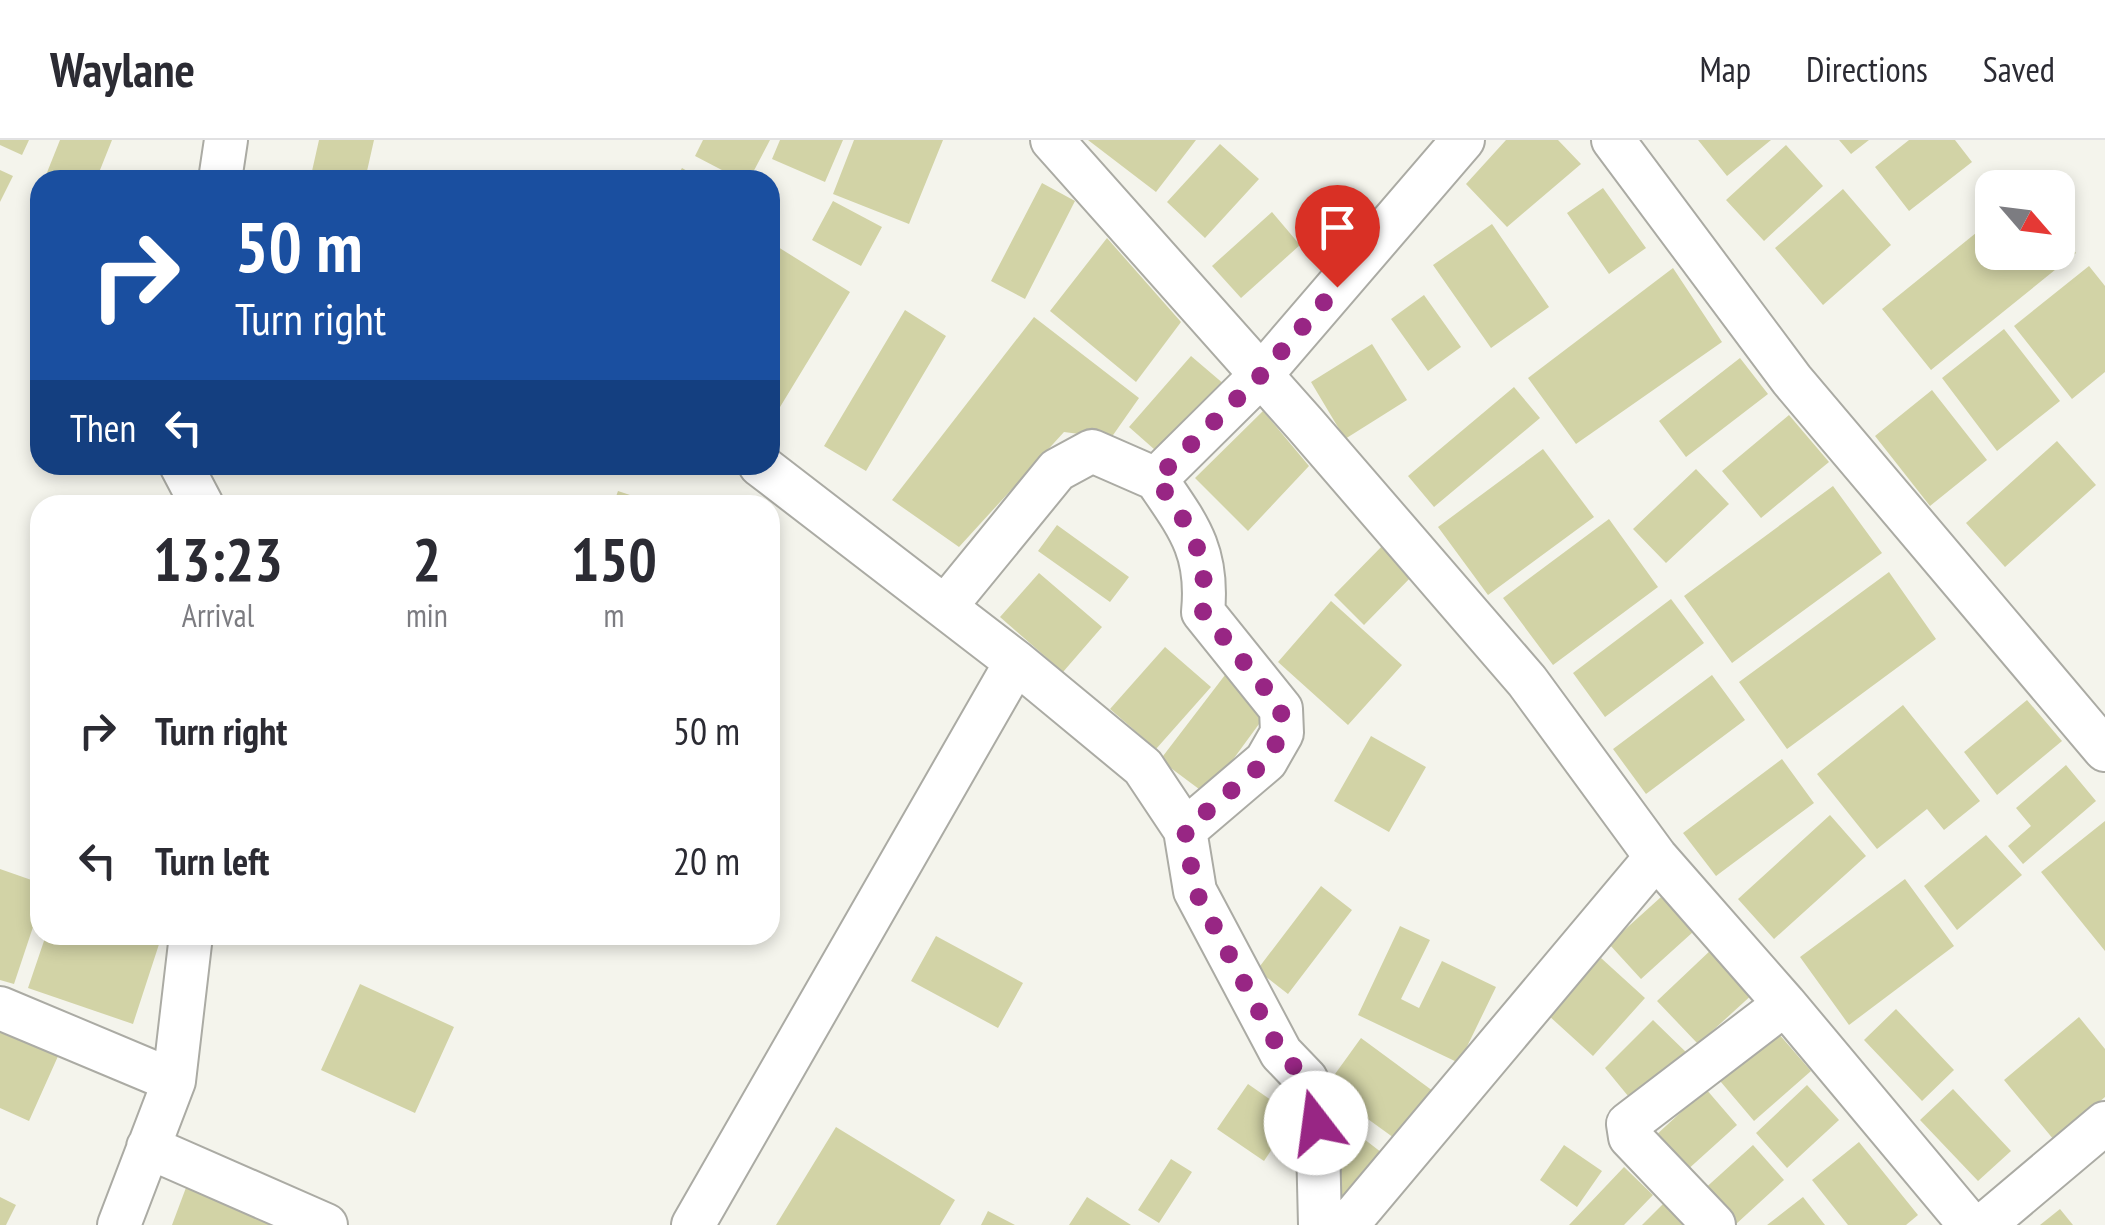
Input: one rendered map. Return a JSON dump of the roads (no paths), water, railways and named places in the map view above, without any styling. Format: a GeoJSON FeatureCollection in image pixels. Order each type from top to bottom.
{"type":"FeatureCollection","features":[{"type":"Feature","properties":{"kind":"street"},"geometry":{"type":"LineString","coordinates":[[222,170],[226,140]]}},
{"type":"Feature","properties":{"kind":"street"},"geometry":{"type":"LineString","coordinates":[[1052,140],[1527,681],[1656,857],[1970,1225]]}},
{"type":"Feature","properties":{"kind":"street"},"geometry":{"type":"LineString","coordinates":[[1156,479],[1261,375],[1464,140]]}},
{"type":"Feature","properties":{"kind":"street"},"geometry":{"type":"LineString","coordinates":[[1613,140],[1792,380],[2105,750]]}},
{"type":"Feature","properties":{"kind":"street"},"geometry":{"type":"LineString","coordinates":[[945,607],[1056,470],[1092,450],[1156,479],[1194,534],[1206,582],[1203,612],[1281,708],[1282,733],[1266,761],[1185,830]]}},
{"type":"Feature","properties":{"kind":"street"},"geometry":{"type":"LineString","coordinates":[[773,475],[1016,662],[1143,766],[1185,830],[1195,890],[1281,1053],[1306,1079],[1317,1101],[1320,1225]]}},
{"type":"Feature","properties":{"kind":"street"},"geometry":{"type":"LineString","coordinates":[[693,1225],[1016,662]]}},
{"type":"Feature","properties":{"kind":"street"},"geometry":{"type":"LineString","coordinates":[[1347,1225],[1656,857]]}},
{"type":"Feature","properties":{"kind":"street"},"geometry":{"type":"LineString","coordinates":[[119,1225],[174,1081],[190,945]]}},
{"type":"Feature","properties":{"kind":"street"},"geometry":{"type":"LineString","coordinates":[[1714,1225],[1630,1137],[1628,1124],[1785,1004]]}},
{"type":"Feature","properties":{"kind":"street"},"geometry":{"type":"LineString","coordinates":[[0,1008],[174,1081]]}},
{"type":"Feature","properties":{"kind":"street"},"geometry":{"type":"LineString","coordinates":[[1984,1225],[2105,1123]]}},
{"type":"Feature","properties":{"kind":"street"},"geometry":{"type":"LineString","coordinates":[[148,1146],[326,1225]]}}]}
